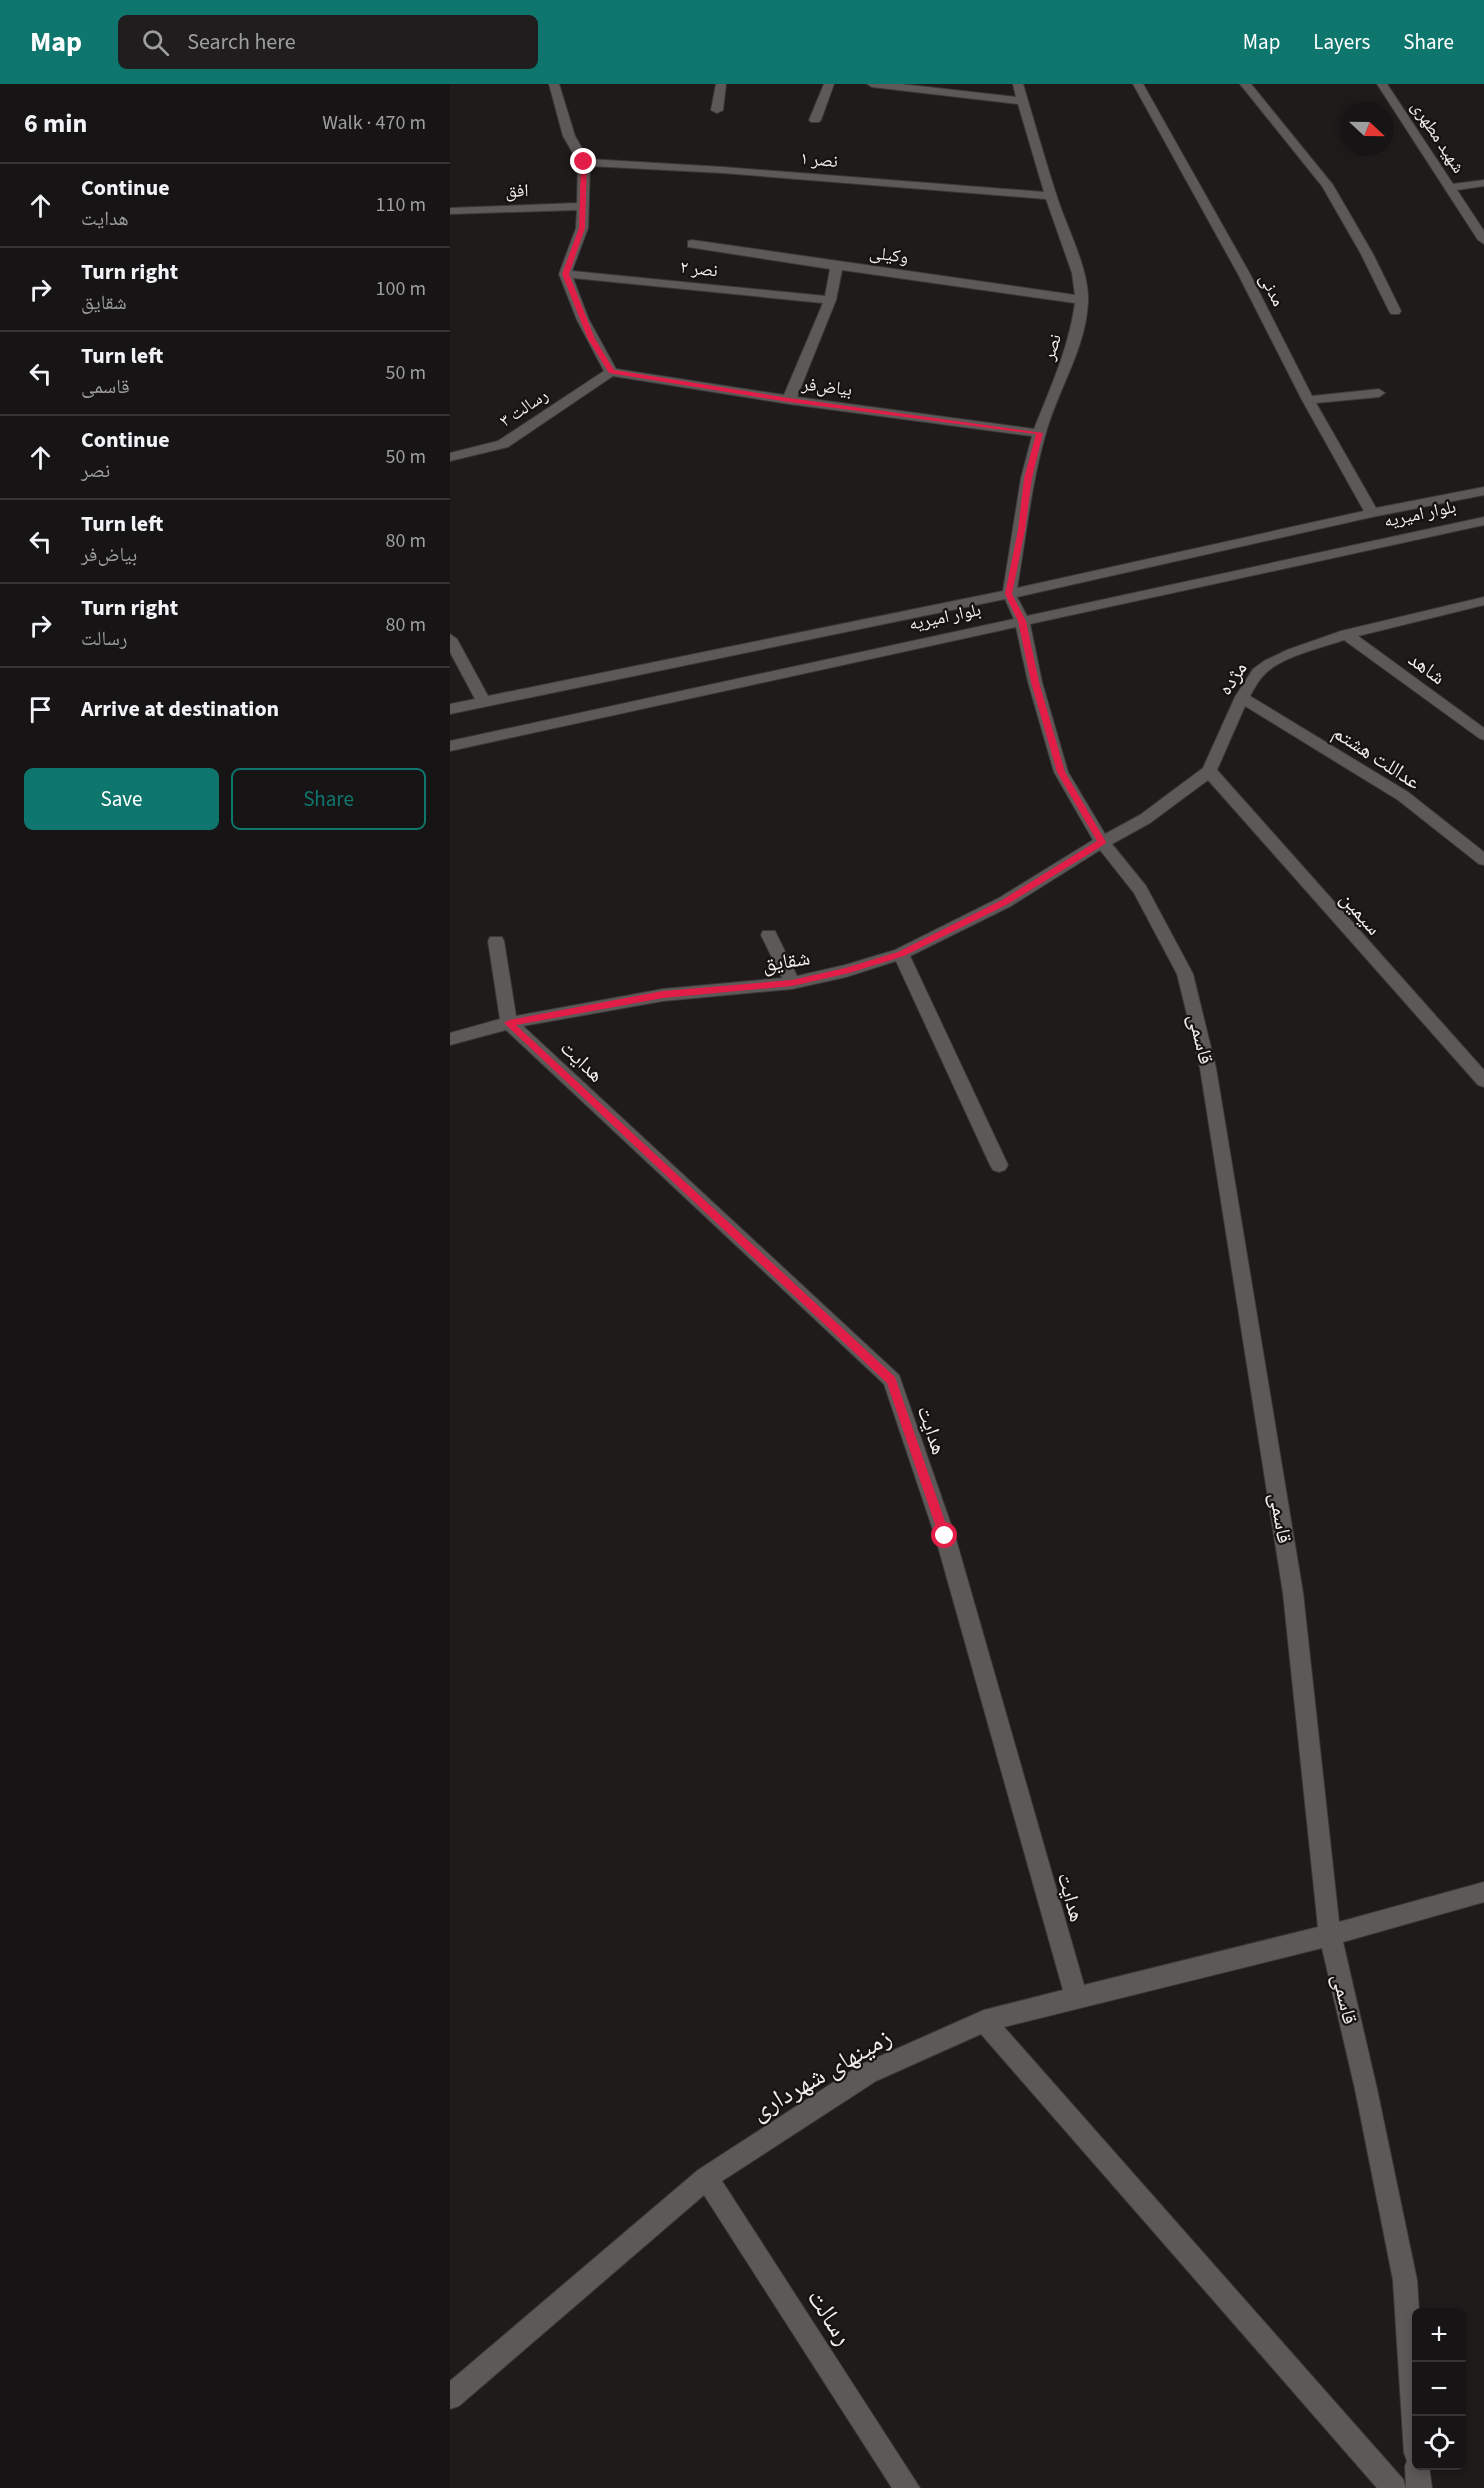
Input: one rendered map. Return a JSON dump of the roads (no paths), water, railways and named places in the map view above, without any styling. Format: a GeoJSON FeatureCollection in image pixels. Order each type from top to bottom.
{"type":"FeatureCollection","features":[{"type":"Feature","properties":{"kind":"street"},"geometry":{"type":"LineString","coordinates":[[554,84],[569,136],[584,162],[582,228],[565,274],[592,339],[611,372]]}},
{"type":"Feature","properties":{"kind":"street"},"geometry":{"type":"LineString","coordinates":[[717,110],[721,84]]}},
{"type":"Feature","properties":{"kind":"street"},"geometry":{"type":"LineString","coordinates":[[814,120],[829,84]]}},
{"type":"Feature","properties":{"kind":"street"},"geometry":{"type":"LineString","coordinates":[[872,84],[1024,101]]}},
{"type":"Feature","properties":{"kind":"street","name":"نصر"},"geometry":{"type":"LineString","coordinates":[[1009,594],[1028,478],[1040,433],[1067,364],[1078,326],[1082,300],[1078,273],[1051,196],[1018,84]]}},
{"type":"Feature","properties":{"kind":"street","name":"مدنی"},"geometry":{"type":"LineString","coordinates":[[1138,84],[1244,274],[1308,400],[1372,513]]}},
{"type":"Feature","properties":{"kind":"street"},"geometry":{"type":"LineString","coordinates":[[1245,84],[1327,185],[1395,311]]}},
{"type":"Feature","properties":{"kind":"street","name":"شهید مطهری"},"geometry":{"type":"LineString","coordinates":[[1382,84],[1484,240]]}},
{"type":"Feature","properties":{"kind":"street","name":"نصر ۱"},"geometry":{"type":"LineString","coordinates":[[584,162],[723,170],[1051,196]]}},
{"type":"Feature","properties":{"kind":"street"},"geometry":{"type":"LineString","coordinates":[[1450,188],[1484,183]]}},
{"type":"Feature","properties":{"kind":"street","name":"افق"},"geometry":{"type":"LineString","coordinates":[[450,211],[584,206]]}},
{"type":"Feature","properties":{"kind":"street","name":"وکیلی"},"geometry":{"type":"LineString","coordinates":[[692,244],[1082,300]]}},
{"type":"Feature","properties":{"kind":"street"},"geometry":{"type":"LineString","coordinates":[[789,400],[830,300],[837,266]]}},
{"type":"Feature","properties":{"kind":"street","name":"نصر ۲"},"geometry":{"type":"LineString","coordinates":[[565,274],[830,300]]}},
{"type":"Feature","properties":{"kind":"street","name":"بیاض‌فر"},"geometry":{"type":"LineString","coordinates":[[611,372],[789,400],[1040,433]]}},
{"type":"Feature","properties":{"kind":"street","name":"رسالت ۳"},"geometry":{"type":"LineString","coordinates":[[450,457],[503,444],[611,372]]}},
{"type":"Feature","properties":{"kind":"street"},"geometry":{"type":"LineString","coordinates":[[1308,400],[1379,393]]}},
{"type":"Feature","properties":{"kind":"street","name":"بلوار امیریه"},"geometry":{"type":"LineString","coordinates":[[450,709],[1009,594],[1372,513],[1484,491]]}},
{"type":"Feature","properties":{"kind":"street","name":"بلوار امیریه"},"geometry":{"type":"LineString","coordinates":[[450,746],[1484,520]]}},
{"type":"Feature","properties":{"kind":"street"},"geometry":{"type":"LineString","coordinates":[[1009,594],[1022,621]]}},
{"type":"Feature","properties":{"kind":"street","name":"مژده"},"geometry":{"type":"LineString","coordinates":[[1102,842],[1145,819],[1209,771],[1242,697],[1258,672],[1269,664],[1301,649],[1346,634],[1481,604]]}},
{"type":"Feature","properties":{"kind":"street","name":"قاسمی"},"geometry":{"type":"LineString","coordinates":[[1022,621],[1035,682],[1061,772],[1102,842],[1140,890],[1185,975],[1208,1068],[1293,1593],[1330,1935],[1366,2090],[1405,2280],[1414,2416]]}},
{"type":"Feature","properties":{"kind":"street","name":"شاهد"},"geometry":{"type":"LineString","coordinates":[[1346,634],[1484,735]]}},
{"type":"Feature","properties":{"kind":"street"},"geometry":{"type":"LineString","coordinates":[[450,639],[484,702]]}},
{"type":"Feature","properties":{"kind":"street","name":"عداللت هشتم"},"geometry":{"type":"LineString","coordinates":[[1242,697],[1403,796],[1484,860]]}},
{"type":"Feature","properties":{"kind":"street","name":"سیمین"},"geometry":{"type":"LineString","coordinates":[[1209,771],[1484,1081]]}},
{"type":"Feature","properties":{"kind":"street","name":"شقایق"},"geometry":{"type":"LineString","coordinates":[[450,1039],[509,1023],[663,994],[792,983],[846,971],[901,954],[1005,902],[1102,842]]}},
{"type":"Feature","properties":{"kind":"street"},"geometry":{"type":"LineString","coordinates":[[769,935],[792,983]]}},
{"type":"Feature","properties":{"kind":"street"},"geometry":{"type":"LineString","coordinates":[[496,942],[509,1023]]}},
{"type":"Feature","properties":{"kind":"street"},"geometry":{"type":"LineString","coordinates":[[901,954],[999,1165]]}},
{"type":"Feature","properties":{"kind":"street","name":"هدایت"},"geometry":{"type":"LineString","coordinates":[[509,1023],[892,1380],[945,1536],[1076,1997]]}},
{"type":"Feature","properties":{"kind":"street","name":"زمینهای شهرداری"},"geometry":{"type":"LineString","coordinates":[[450,2397],[706,2178],[868,2073],[984,2021],[1330,1935],[1484,1892]]}},
{"type":"Feature","properties":{"kind":"street"},"geometry":{"type":"LineString","coordinates":[[984,2021],[1394,2488]]}},
{"type":"Feature","properties":{"kind":"street","name":"رسالت"},"geometry":{"type":"LineString","coordinates":[[706,2178],[907,2488]]}},
{"type":"Feature","properties":{"kind":"street"},"geometry":{"type":"LineString","coordinates":[[1417,2470],[1419,2488]]}}]}
